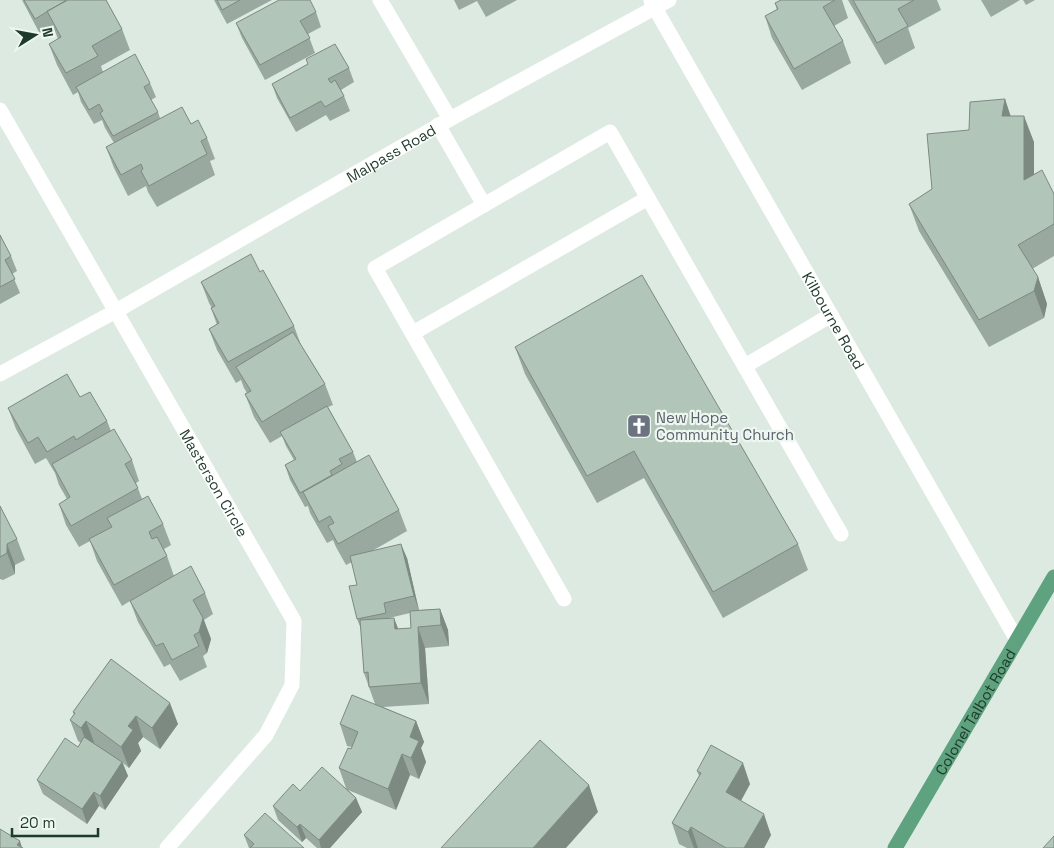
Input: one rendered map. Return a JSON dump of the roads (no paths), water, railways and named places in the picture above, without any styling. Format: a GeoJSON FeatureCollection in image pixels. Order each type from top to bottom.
{"type":"FeatureCollection","features":[{"type":"Feature","properties":{"kind":"main road","name":"Colonel Talbot Road"},"geometry":{"type":"LineString","coordinates":[[895,848],[1054,577]]}},
{"type":"Feature","properties":{"kind":"street"},"geometry":{"type":"LineString","coordinates":[[380,0],[444,122],[484,205]]}},
{"type":"Feature","properties":{"kind":"street","name":"Malpass Road"},"geometry":{"type":"LineString","coordinates":[[0,374],[116,311],[653,4],[669,0]]}},
{"type":"Feature","properties":{"kind":"street","name":"Kilbourne Road"},"geometry":{"type":"LineString","coordinates":[[653,4],[1017,640]]}},
{"type":"Feature","properties":{"kind":"street","name":"Masterson Circle"},"geometry":{"type":"LineString","coordinates":[[0,110],[294,622],[292,685],[266,735],[167,848]]}},
{"type":"Feature","properties":{"kind":"street"},"geometry":{"type":"LineString","coordinates":[[564,599],[376,268],[610,132],[841,534]]}},
{"type":"Feature","properties":{"kind":"street"},"geometry":{"type":"LineString","coordinates":[[413,333],[648,198]]}},
{"type":"Feature","properties":{"kind":"street"},"geometry":{"type":"LineString","coordinates":[[745,366],[831,315]]}},
{"type":"Feature","properties":{"kind":"place","name":"New Hope Community Church"},"geometry":{"type":"Point","coordinates":[639,426]}}]}
